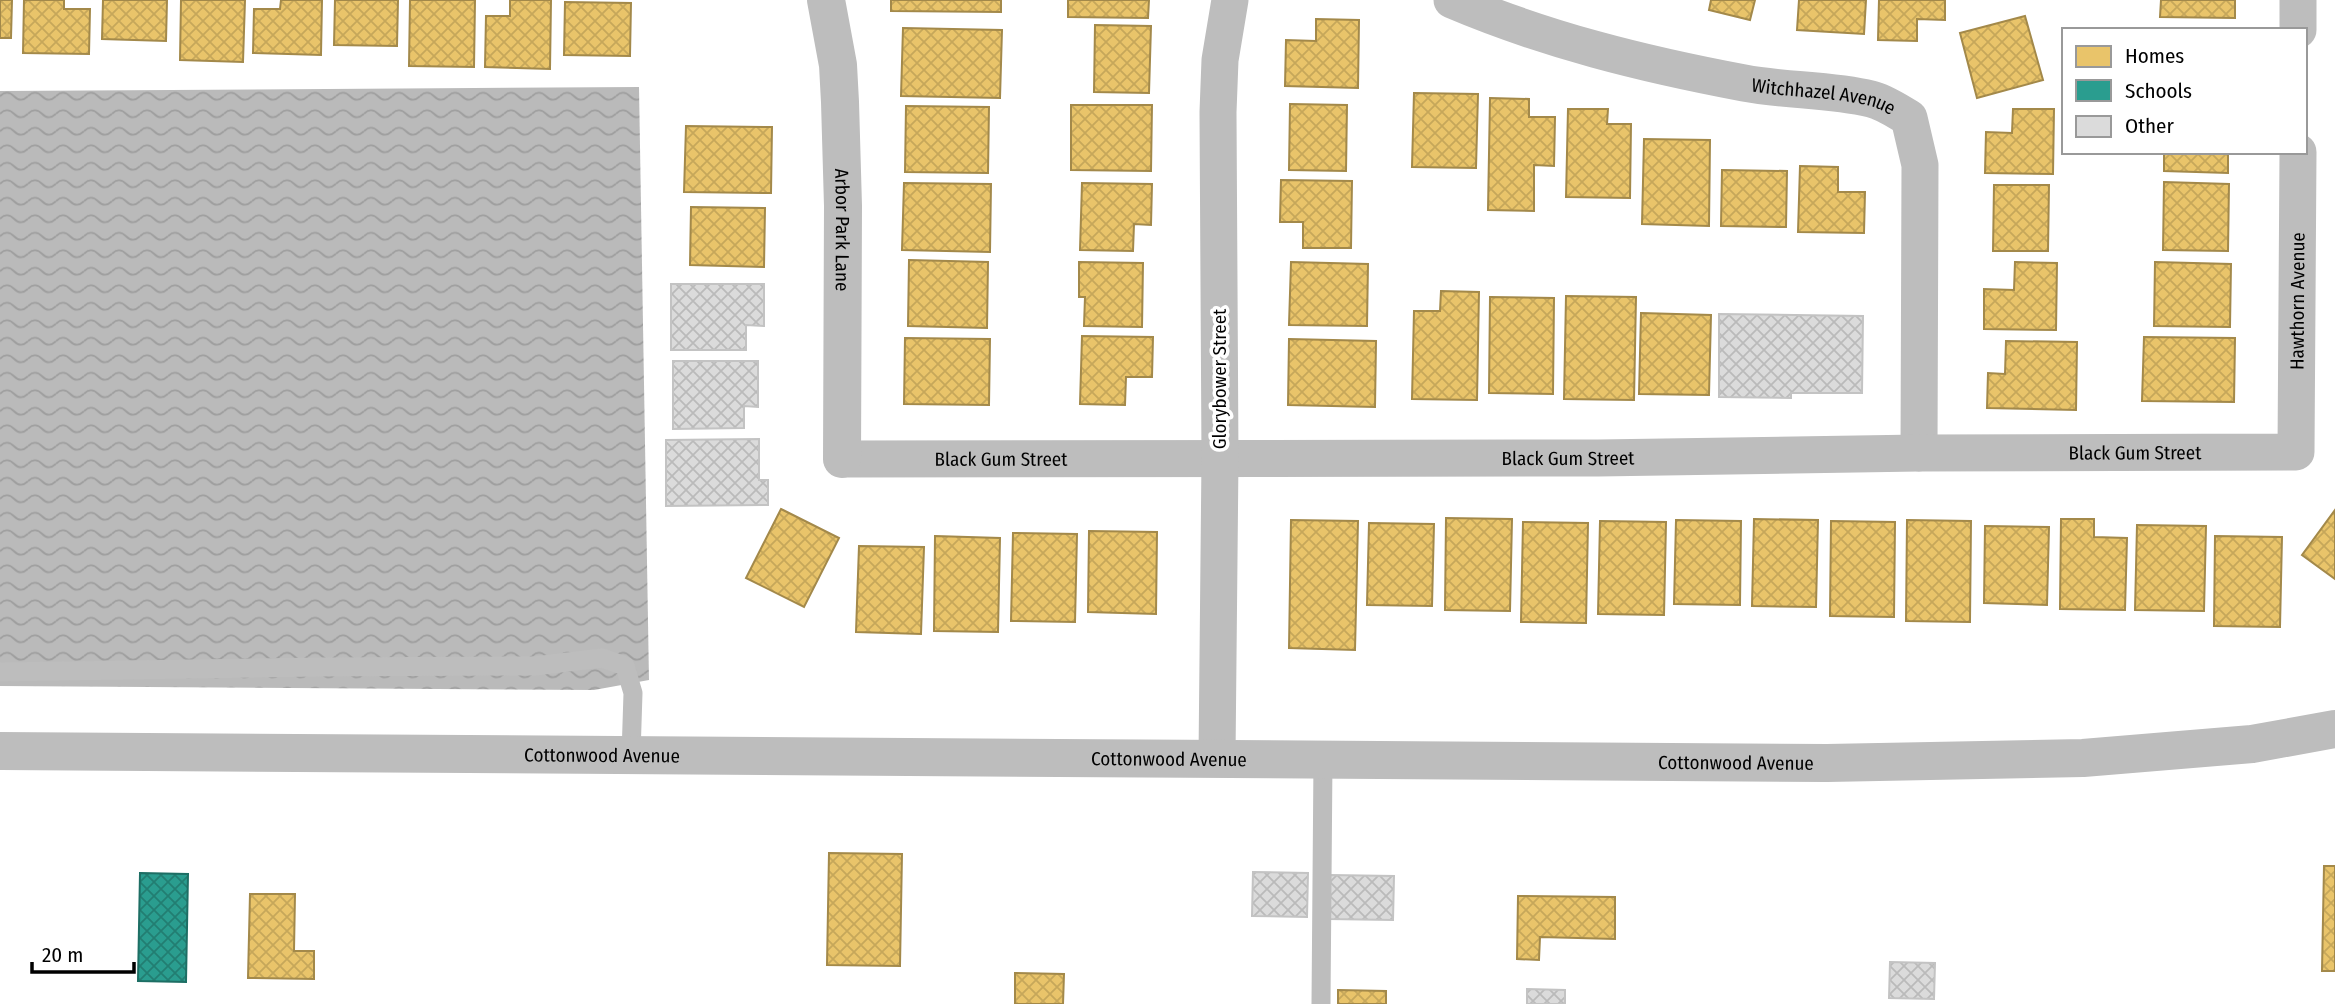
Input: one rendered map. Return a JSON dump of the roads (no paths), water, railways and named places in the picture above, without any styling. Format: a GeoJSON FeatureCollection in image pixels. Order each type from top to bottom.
{"type":"FeatureCollection","features":[{"type":"Feature","properties":{"kind":"street","name":"Arbor Park Lane"},"geometry":{"type":"LineString","coordinates":[[826,0],[838,65],[840,102],[843,206],[842,459]]}},
{"type":"Feature","properties":{"kind":"street","name":"Glorybower Street"},"geometry":{"type":"LineString","coordinates":[[1217,758],[1220,458],[1218,112],[1220,60],[1230,0]]}},
{"type":"Feature","properties":{"kind":"street","name":"Witchhazel Avenue"},"geometry":{"type":"LineString","coordinates":[[1451,0],[1576,46],[1672,69],[1771,88],[1873,99],[1909,118],[1920,165],[1919,453]]}},
{"type":"Feature","properties":{"kind":"street"},"geometry":{"type":"LineString","coordinates":[[2298,0],[2298,28]]}},
{"type":"Feature","properties":{"kind":"street","name":"Hawthorn Avenue"},"geometry":{"type":"LineString","coordinates":[[2296,452],[2298,154]]}},
{"type":"Feature","properties":{"kind":"street","name":"Black Gum Street"},"geometry":{"type":"LineString","coordinates":[[842,459],[1598,458],[1919,453],[2296,452]]}},
{"type":"Feature","properties":{"kind":"street","name":"Cottonwood Avenue"},"geometry":{"type":"LineString","coordinates":[[0,751],[1826,763],[2083,758],[2252,744],[2335,729]]}},
{"type":"Feature","properties":{"kind":"lane"},"geometry":{"type":"LineString","coordinates":[[0,672],[535,666],[602,658],[625,666],[633,693],[631,755]]}},
{"type":"Feature","properties":{"kind":"lane"},"geometry":{"type":"LineString","coordinates":[[1321,1004],[1323,759]]}},
{"type":"Feature","properties":{"kind":"water"},"geometry":{"type":"Polygon","coordinates":[[[639,87],[649,680],[594,690],[0,686],[0,91],[639,87]]]}}]}
